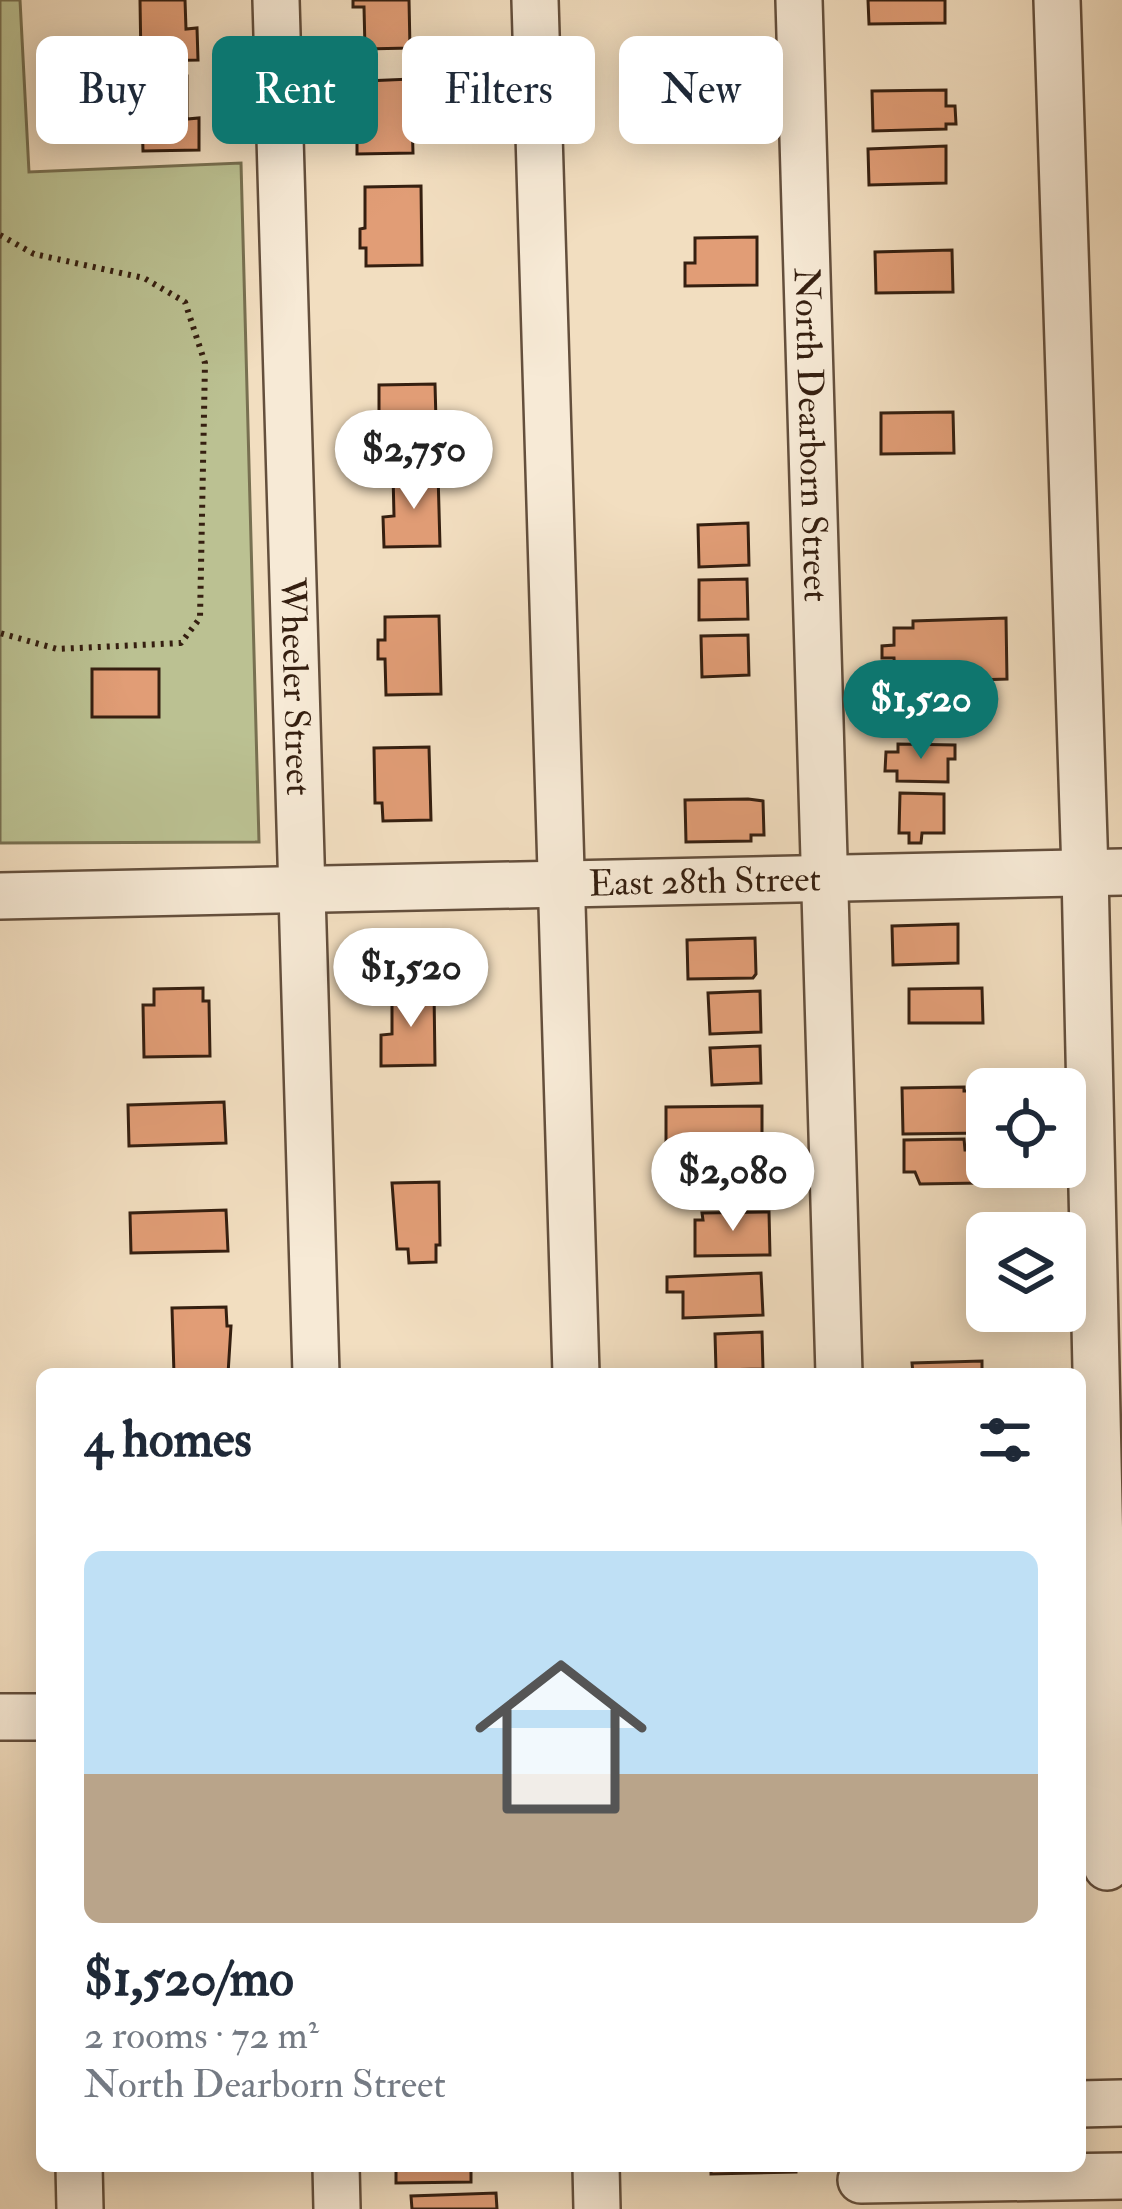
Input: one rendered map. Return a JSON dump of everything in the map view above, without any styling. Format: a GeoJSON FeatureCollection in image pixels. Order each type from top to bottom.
{"type":"FeatureCollection","features":[{"type":"Feature","properties":{"kind":"street","name":"Wheeler Street"},"geometry":{"type":"LineString","coordinates":[[276,0],[316,1368]]}},
{"type":"Feature","properties":{"kind":"street"},"geometry":{"type":"LineString","coordinates":[[535,0],[576,1368]]}},
{"type":"Feature","properties":{"kind":"street","name":"North Dearborn Street"},"geometry":{"type":"LineString","coordinates":[[799,0],[839,1368]]}},
{"type":"Feature","properties":{"kind":"street"},"geometry":{"type":"LineString","coordinates":[[1057,0],[1103,872],[1103,1867]]}},
{"type":"Feature","properties":{"kind":"street","name":"East 28th Street"},"geometry":{"type":"LineString","coordinates":[[0,896],[1103,872]]}},
{"type":"Feature","properties":{"kind":"street"},"geometry":{"type":"LineString","coordinates":[[0,1718],[36,1717]]}},
{"type":"Feature","properties":{"kind":"street"},"geometry":{"type":"LineString","coordinates":[[1086,2104],[1122,2103]]}},
{"type":"Feature","properties":{"kind":"street"},"geometry":{"type":"LineString","coordinates":[[79,2172],[80,2209]]}},
{"type":"Feature","properties":{"kind":"street"},"geometry":{"type":"LineString","coordinates":[[336,2172],[337,2209]]}},
{"type":"Feature","properties":{"kind":"street"},"geometry":{"type":"LineString","coordinates":[[596,2172],[597,2209]]}},
{"type":"Feature","properties":{"kind":"street"},"geometry":{"type":"LineString","coordinates":[[861,2185],[1122,2176]]}},
{"type":"Feature","properties":{"kind":"path"},"geometry":{"type":"LineString","coordinates":[[0,235],[34,254],[144,278],[184,302],[205,363],[200,618],[181,643],[57,649],[0,633]]}},
{"type":"Feature","properties":{"kind":"green space"},"geometry":{"type":"Polygon","coordinates":[[[0,0],[20,0],[29,172],[241,163],[259,842],[0,843],[0,0]]]}},
{"type":"Feature","properties":{"kind":"building"},"geometry":{"type":"Polygon","coordinates":[[[140,0],[185,0],[186,29],[197,28],[198,60],[188,60],[188,36],[141,36],[140,0]]]}},
{"type":"Feature","properties":{"kind":"building"},"geometry":{"type":"Polygon","coordinates":[[[353,0],[409,0],[410,36],[402,36],[402,48],[378,49],[378,36],[365,36],[364,7],[353,7],[353,0]]]}},
{"type":"Feature","properties":{"kind":"building"},"geometry":{"type":"Polygon","coordinates":[[[868,0],[945,0],[945,23],[869,24],[868,0]]]}},
{"type":"Feature","properties":{"kind":"building"},"geometry":{"type":"Polygon","coordinates":[[[402,79],[402,144],[413,144],[413,153],[357,154],[357,144],[378,144],[378,80],[402,79]]]}},
{"type":"Feature","properties":{"kind":"building"},"geometry":{"type":"Polygon","coordinates":[[[946,90],[946,106],[955,106],[956,124],[946,124],[946,129],[873,131],[872,91],[946,90]]]}},
{"type":"Feature","properties":{"kind":"building"},"geometry":{"type":"Polygon","coordinates":[[[199,118],[199,150],[143,151],[143,144],[188,144],[188,119],[199,118]]]}},
{"type":"Feature","properties":{"kind":"building"},"geometry":{"type":"Polygon","coordinates":[[[946,146],[946,183],[869,185],[868,149],[946,146]]]}},
{"type":"Feature","properties":{"kind":"building"},"geometry":{"type":"Polygon","coordinates":[[[421,186],[422,265],[366,266],[366,248],[360,248],[365,187],[421,186]]]}},
{"type":"Feature","properties":{"kind":"building"},"geometry":{"type":"Polygon","coordinates":[[[757,237],[757,285],[685,286],[685,263],[695,263],[695,238],[757,237]]]}},
{"type":"Feature","properties":{"kind":"building"},"geometry":{"type":"Polygon","coordinates":[[[952,250],[953,292],[876,293],[875,252],[952,250]]]}},
{"type":"Feature","properties":{"kind":"building"},"geometry":{"type":"Polygon","coordinates":[[[435,384],[437,457],[391,458],[390,416],[379,417],[379,385],[435,384]]]}},
{"type":"Feature","properties":{"kind":"building"},"geometry":{"type":"Polygon","coordinates":[[[953,412],[954,453],[881,454],[881,413],[953,412]]]}},
{"type":"Feature","properties":{"kind":"building"},"geometry":{"type":"Polygon","coordinates":[[[438,473],[440,546],[384,547],[383,517],[394,516],[393,474],[438,473]]]}},
{"type":"Feature","properties":{"kind":"building"},"geometry":{"type":"Polygon","coordinates":[[[748,523],[749,565],[699,567],[698,525],[748,523]]]}},
{"type":"Feature","properties":{"kind":"building"},"geometry":{"type":"Polygon","coordinates":[[[747,579],[748,619],[699,620],[699,580],[747,579]]]}},
{"type":"Feature","properties":{"kind":"building"},"geometry":{"type":"Polygon","coordinates":[[[439,616],[441,694],[386,695],[385,659],[378,659],[378,640],[385,640],[385,617],[439,616]]]}},
{"type":"Feature","properties":{"kind":"building"},"geometry":{"type":"Polygon","coordinates":[[[1006,618],[1007,679],[915,682],[914,675],[895,675],[894,658],[882,658],[882,646],[894,645],[894,628],[913,628],[913,621],[1006,618]]]}},
{"type":"Feature","properties":{"kind":"building"},"geometry":{"type":"Polygon","coordinates":[[[748,635],[749,675],[702,677],[701,636],[748,635]]]}},
{"type":"Feature","properties":{"kind":"building"},"geometry":{"type":"Polygon","coordinates":[[[92,669],[159,669],[159,717],[92,717],[92,669]]]}},
{"type":"Feature","properties":{"kind":"building"},"geometry":{"type":"Polygon","coordinates":[[[953,688],[954,729],[903,729],[903,715],[891,715],[891,689],[953,688]]]}},
{"type":"Feature","properties":{"kind":"building"},"geometry":{"type":"Polygon","coordinates":[[[898,744],[955,745],[955,759],[948,759],[948,782],[897,781],[897,771],[885,771],[886,752],[898,752],[898,744]]]}},
{"type":"Feature","properties":{"kind":"building"},"geometry":{"type":"Polygon","coordinates":[[[429,747],[431,820],[383,821],[382,803],[375,803],[374,748],[429,747]]]}},
{"type":"Feature","properties":{"kind":"building"},"geometry":{"type":"Polygon","coordinates":[[[900,793],[944,794],[944,833],[922,833],[921,843],[909,843],[909,833],[899,833],[900,793]]]}},
{"type":"Feature","properties":{"kind":"building"},"geometry":{"type":"Polygon","coordinates":[[[685,800],[763,801],[764,835],[751,835],[751,841],[686,842],[685,800]]]}},
{"type":"Feature","properties":{"kind":"building"},"geometry":{"type":"Polygon","coordinates":[[[958,924],[958,963],[893,965],[892,926],[958,924]]]}},
{"type":"Feature","properties":{"kind":"building"},"geometry":{"type":"Polygon","coordinates":[[[755,938],[753,978],[688,979],[687,940],[755,938]]]}},
{"type":"Feature","properties":{"kind":"building"},"geometry":{"type":"Polygon","coordinates":[[[203,988],[203,1001],[209,1001],[210,1056],[144,1057],[143,1005],[154,1005],[154,989],[203,988]]]}},
{"type":"Feature","properties":{"kind":"building"},"geometry":{"type":"Polygon","coordinates":[[[982,988],[983,1023],[909,1023],[909,989],[982,988]]]}},
{"type":"Feature","properties":{"kind":"building"},"geometry":{"type":"Polygon","coordinates":[[[434,990],[435,1065],[381,1066],[381,1035],[392,1034],[392,991],[434,990]]]}},
{"type":"Feature","properties":{"kind":"building"},"geometry":{"type":"Polygon","coordinates":[[[760,991],[761,1032],[710,1034],[708,993],[760,991]]]}},
{"type":"Feature","properties":{"kind":"building"},"geometry":{"type":"Polygon","coordinates":[[[760,1046],[761,1083],[712,1085],[710,1048],[760,1046]]]}},
{"type":"Feature","properties":{"kind":"building"},"geometry":{"type":"Polygon","coordinates":[[[964,1087],[966,1133],[903,1134],[902,1088],[964,1087]]]}},
{"type":"Feature","properties":{"kind":"building"},"geometry":{"type":"Polygon","coordinates":[[[224,1102],[226,1143],[129,1146],[128,1105],[224,1102]]]}},
{"type":"Feature","properties":{"kind":"building"},"geometry":{"type":"Polygon","coordinates":[[[762,1106],[762,1146],[666,1147],[666,1107],[762,1106]]]}},
{"type":"Feature","properties":{"kind":"building"},"geometry":{"type":"Polygon","coordinates":[[[964,1139],[966,1183],[920,1184],[915,1172],[904,1172],[904,1140],[964,1139]]]}},
{"type":"Feature","properties":{"kind":"building"},"geometry":{"type":"Polygon","coordinates":[[[761,1162],[763,1200],[719,1202],[717,1163],[761,1162]]]}},
{"type":"Feature","properties":{"kind":"building"},"geometry":{"type":"Polygon","coordinates":[[[439,1182],[436,1262],[409,1263],[408,1249],[397,1249],[392,1183],[439,1182]]]}},
{"type":"Feature","properties":{"kind":"building"},"geometry":{"type":"Polygon","coordinates":[[[226,1210],[228,1251],[131,1253],[130,1213],[226,1210]]]}},
{"type":"Feature","properties":{"kind":"building"},"geometry":{"type":"Polygon","coordinates":[[[769,1212],[770,1255],[695,1256],[695,1220],[703,1220],[702,1213],[769,1212]]]}},
{"type":"Feature","properties":{"kind":"building"},"geometry":{"type":"Polygon","coordinates":[[[761,1273],[763,1315],[683,1318],[683,1292],[667,1292],[667,1277],[761,1273]]]}},
{"type":"Feature","properties":{"kind":"building"},"geometry":{"type":"Polygon","coordinates":[[[226,1307],[227,1326],[231,1326],[228,1368],[174,1368],[172,1308],[226,1307]]]}},
{"type":"Feature","properties":{"kind":"building"},"geometry":{"type":"Polygon","coordinates":[[[762,1332],[763,1368],[716,1368],[715,1334],[762,1332]]]}},
{"type":"Feature","properties":{"kind":"building"},"geometry":{"type":"Polygon","coordinates":[[[982,1361],[982,1368],[912,1368],[912,1363],[982,1361]]]}},
{"type":"Feature","properties":{"kind":"building"},"geometry":{"type":"Polygon","coordinates":[[[396,2172],[471,2172],[471,2182],[396,2183],[396,2172]]]}},
{"type":"Feature","properties":{"kind":"building"},"geometry":{"type":"Polygon","coordinates":[[[496,2193],[497,2209],[412,2209],[411,2196],[496,2193]]]}}]}
